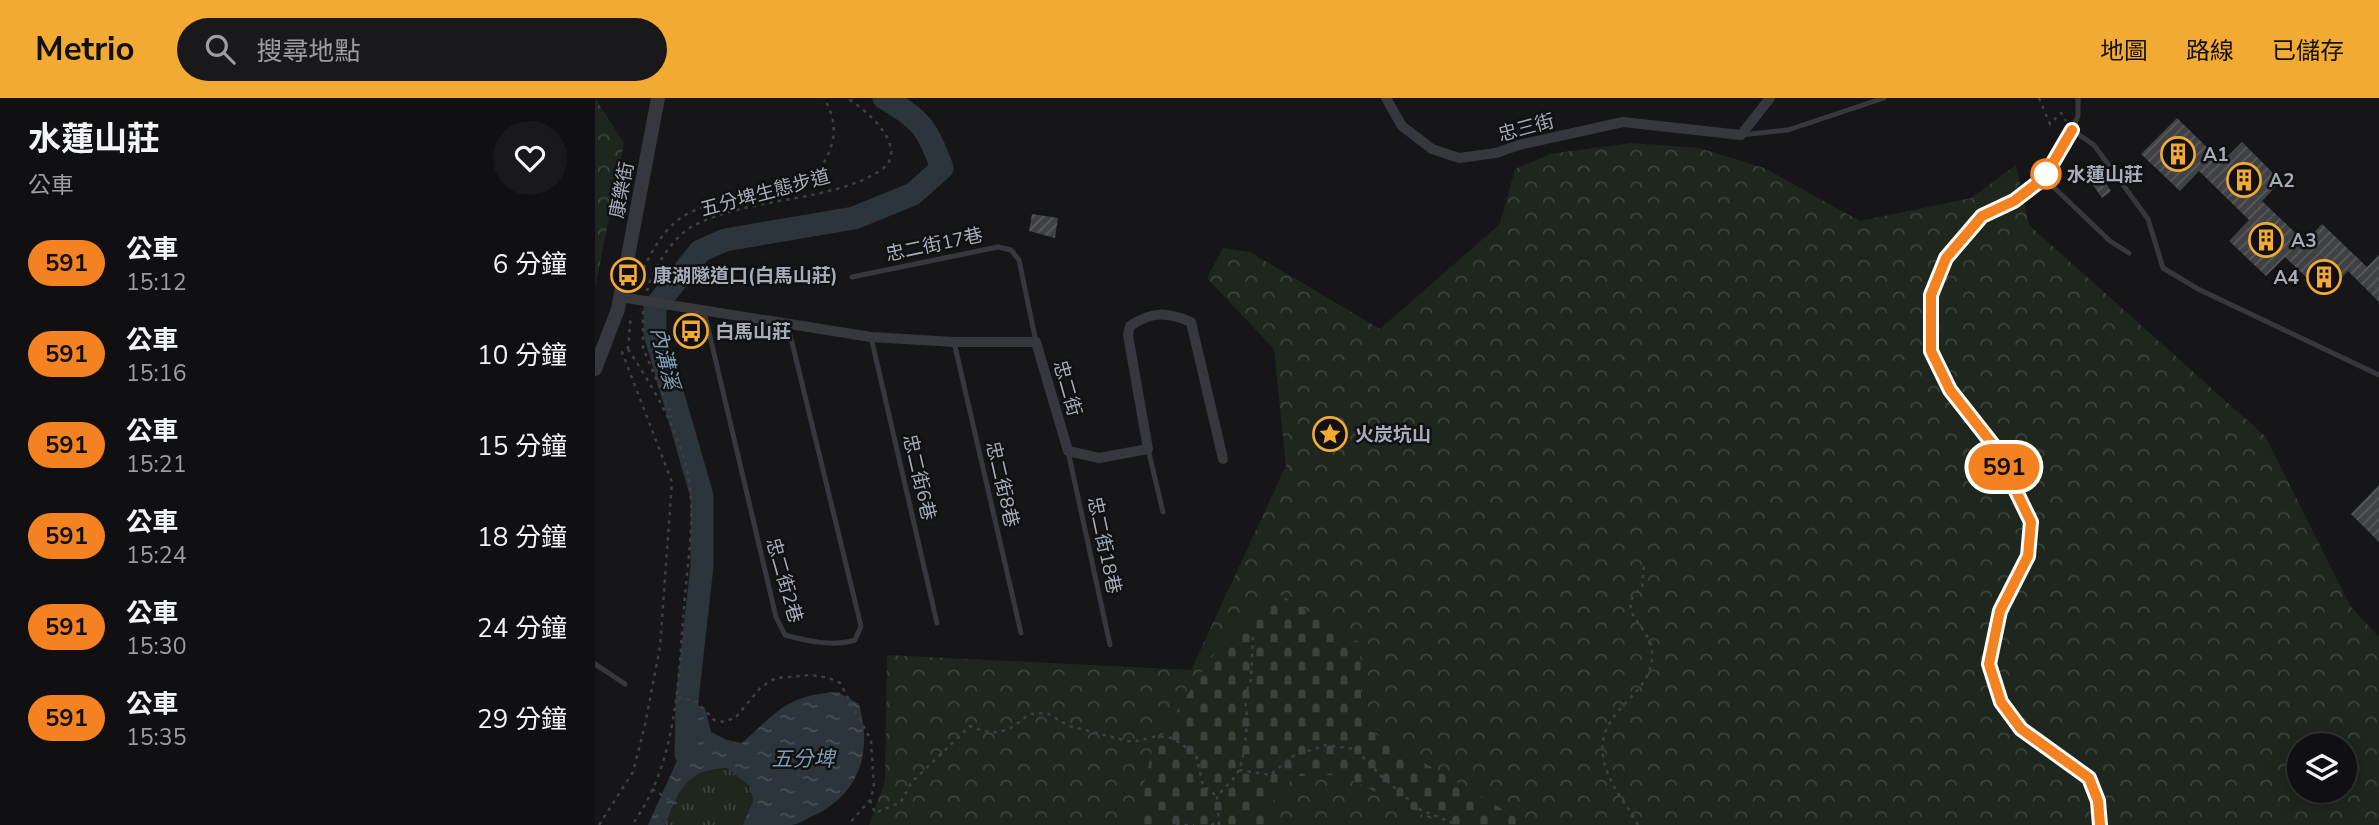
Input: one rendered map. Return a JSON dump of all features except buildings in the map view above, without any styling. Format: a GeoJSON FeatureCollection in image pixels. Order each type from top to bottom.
{"type":"FeatureCollection","features":[{"type":"Feature","properties":{"kind":"street","name":"康樂街"},"geometry":{"type":"LineString","coordinates":[[595,369],[606,345],[636,298],[659,98]]}},
{"type":"Feature","properties":{"kind":"street","name":"忠三街"},"geometry":{"type":"LineString","coordinates":[[1385,98],[1402,126],[1433,149],[1459,158],[1496,153],[1519,145],[1623,122],[1741,135]]}},
{"type":"Feature","properties":{"kind":"street"},"geometry":{"type":"LineString","coordinates":[[1741,135],[1770,98]]}},
{"type":"Feature","properties":{"kind":"street"},"geometry":{"type":"LineString","coordinates":[[2072,130],[2044,178],[2014,201],[1982,216],[1946,258],[1931,295],[1931,351],[1950,390],[1994,446],[2031,522],[2028,556],[2000,611],[1989,664],[2001,702],[2021,729],[2089,778],[2098,801],[2100,825]]}},
{"type":"Feature","properties":{"kind":"street","name":"忠二街"},"geometry":{"type":"LineString","coordinates":[[636,298],[788,326],[871,337],[954,342],[1036,342],[1068,451]]}},
{"type":"Feature","properties":{"kind":"street"},"geometry":{"type":"LineString","coordinates":[[1068,451],[1099,458],[1148,449],[1128,335],[1130,326],[1139,320],[1153,314],[1171,314],[1191,322],[1223,459]]}},
{"type":"Feature","properties":{"kind":"lane","name":"忠三街"},"geometry":{"type":"LineString","coordinates":[[1741,135],[1788,130],[1884,98]]}},
{"type":"Feature","properties":{"kind":"lane"},"geometry":{"type":"LineString","coordinates":[[2078,98],[2078,116],[2072,130],[2094,145],[2148,219],[2163,268],[2209,295],[2379,375]]}},
{"type":"Feature","properties":{"kind":"lane"},"geometry":{"type":"LineString","coordinates":[[2044,178],[2110,241],[2129,253]]}},
{"type":"Feature","properties":{"kind":"lane","name":"忠二街17巷"},"geometry":{"type":"LineString","coordinates":[[852,277],[998,247],[1011,250],[1019,260],[1036,342]]}},
{"type":"Feature","properties":{"kind":"lane","name":"忠二街2巷"},"geometry":{"type":"LineString","coordinates":[[704,311],[776,617],[785,635],[806,641],[844,643],[855,639],[861,626],[788,326]]}},
{"type":"Feature","properties":{"kind":"lane","name":"忠二街6巷"},"geometry":{"type":"LineString","coordinates":[[871,337],[937,623]]}},
{"type":"Feature","properties":{"kind":"lane","name":"忠二街8巷"},"geometry":{"type":"LineString","coordinates":[[954,342],[1021,632]]}},
{"type":"Feature","properties":{"kind":"lane"},"geometry":{"type":"LineString","coordinates":[[1148,449],[1163,512]]}},
{"type":"Feature","properties":{"kind":"lane","name":"忠二街18巷"},"geometry":{"type":"LineString","coordinates":[[1068,451],[1110,645]]}},
{"type":"Feature","properties":{"kind":"lane"},"geometry":{"type":"LineString","coordinates":[[595,664],[625,684]]}},
{"type":"Feature","properties":{"kind":"path","name":"五分埤生態步道"},"geometry":{"type":"LineString","coordinates":[[632,825],[646,806],[668,745],[676,697],[691,524],[690,489],[668,418],[628,348],[636,298],[650,252],[683,217],[727,201],[814,178],[829,155],[836,135],[832,111],[824,98]]}},
{"type":"Feature","properties":{"kind":"path","name":"五分埤生態步道"},"geometry":{"type":"LineString","coordinates":[[668,418],[672,416],[643,348],[636,298],[668,250],[691,227],[726,214],[855,184],[881,171],[889,160],[890,146],[879,123],[847,98]]}},
{"type":"Feature","properties":{"kind":"path"},"geometry":{"type":"LineString","coordinates":[[2039,98],[2050,124],[2061,113],[2072,130]]}},
{"type":"Feature","properties":{"kind":"path","name":"五分埤生態步道"},"geometry":{"type":"LineString","coordinates":[[599,825],[633,772],[645,725],[660,647],[672,482],[622,352],[628,348]]}},
{"type":"Feature","properties":{"kind":"path"},"geometry":{"type":"LineString","coordinates":[[1638,825],[1608,774],[1603,748],[1605,727],[1634,696],[1649,671],[1652,652],[1647,632],[1633,618],[1630,607],[1633,594],[1642,587],[1644,565]]}},
{"type":"Feature","properties":{"kind":"path"},"geometry":{"type":"LineString","coordinates":[[1211,825],[1219,824],[1217,796],[1239,770],[1242,745],[1246,741],[1247,707],[1244,697],[1251,680],[1253,636]]}},
{"type":"Feature","properties":{"kind":"path"},"geometry":{"type":"LineString","coordinates":[[676,697],[697,702],[714,720],[724,722],[736,717],[761,687],[776,678],[799,674],[834,679],[846,691],[871,740],[874,788],[870,800],[848,825]]}},
{"type":"Feature","properties":{"kind":"path"},"geometry":{"type":"LineString","coordinates":[[870,800],[875,813],[901,802],[911,783],[970,726],[985,733],[1009,731],[1029,713],[1047,713],[1069,726],[1132,742],[1157,736],[1172,738],[1196,754],[1203,786],[1217,796]]}},
{"type":"Feature","properties":{"kind":"path"},"geometry":{"type":"LineString","coordinates":[[1239,770],[1271,775],[1293,756],[1326,745],[1355,749],[1381,776],[1421,810],[1458,825]]}},
{"type":"Feature","properties":{"kind":"path"},"geometry":{"type":"LineString","coordinates":[[652,789],[680,805]]}},
{"type":"Feature","properties":{"kind":"path"},"geometry":{"type":"LineString","coordinates":[[1175,825],[1194,825]]}},
{"type":"Feature","properties":{"kind":"green space"},"geometry":{"type":"Polygon","coordinates":[[[595,98],[624,143],[595,288],[595,98]]]}},
{"type":"Feature","properties":{"kind":"green space"},"geometry":{"type":"Polygon","coordinates":[[[1631,143],[1699,148],[1764,168],[1860,221],[1971,198],[2016,165],[2029,225],[2266,437],[2351,607],[2379,637],[2379,825],[869,825],[885,781],[887,655],[1191,670],[1286,466],[1274,349],[1207,278],[1223,248],[1250,252],[1380,329],[1500,224],[1515,169],[1550,154],[1631,143]]]}},
{"type":"Feature","properties":{"kind":"green space"},"geometry":{"type":"Polygon","coordinates":[[[1274,591],[1360,643],[1362,726],[1529,825],[1444,825],[1341,775],[1295,776],[1265,810],[1272,825],[1134,825],[1152,751],[1210,659],[1274,591]]]}},
{"type":"Feature","properties":{"kind":"green space"},"geometry":{"type":"Polygon","coordinates":[[[727,768],[751,787],[753,801],[743,825],[665,825],[680,792],[692,777],[727,768]]]}},
{"type":"Feature","properties":{"kind":"water","name":"五分埤"},"geometry":{"type":"Polygon","coordinates":[[[838,692],[859,704],[864,737],[863,753],[853,781],[832,805],[792,825],[743,825],[753,801],[751,787],[727,768],[701,773],[692,778],[680,792],[665,825],[648,825],[680,754],[691,703],[705,708],[711,732],[727,740],[742,743],[775,714],[795,701],[838,692]]]}},
{"type":"Feature","properties":{"kind":"waterway","name":"內溝溪"},"geometry":{"type":"LineString","coordinates":[[686,754],[687,700],[702,566],[702,496],[655,333],[655,307],[700,251],[725,240],[854,218],[913,194],[942,168],[922,126],[907,112],[884,98]]}},
{"type":"Feature","properties":{"kind":"bus line","name":"591"},"geometry":{"type":"LineString","coordinates":[[2072,130],[2044,178],[2014,201],[1982,216],[1968,229],[1946,258],[1931,295],[1931,351],[1950,390],[1994,446],[2031,522],[2028,556],[2000,611],[1989,664],[2001,702],[2021,729],[2089,778],[2098,801],[2100,825]]}},
{"type":"Feature","properties":{"kind":"place","name":"A1"},"geometry":{"type":"Point","coordinates":[2178,154]}},
{"type":"Feature","properties":{"kind":"place","name":"水蓮山莊"},"geometry":{"type":"Point","coordinates":[2046,174]}},
{"type":"Feature","properties":{"kind":"place","name":"A2"},"geometry":{"type":"Point","coordinates":[2244,180]}},
{"type":"Feature","properties":{"kind":"place","name":"A3"},"geometry":{"type":"Point","coordinates":[2266,240]}},
{"type":"Feature","properties":{"kind":"place","name":"康湖隧道口(白馬山莊)"},"geometry":{"type":"Point","coordinates":[628,275]}},
{"type":"Feature","properties":{"kind":"place","name":"A4"},"geometry":{"type":"Point","coordinates":[2324,277]}},
{"type":"Feature","properties":{"kind":"place","name":"白馬山莊"},"geometry":{"type":"Point","coordinates":[691,331]}},
{"type":"Feature","properties":{"kind":"place","name":"火炭坑山"},"geometry":{"type":"Point","coordinates":[1330,434]}}]}
